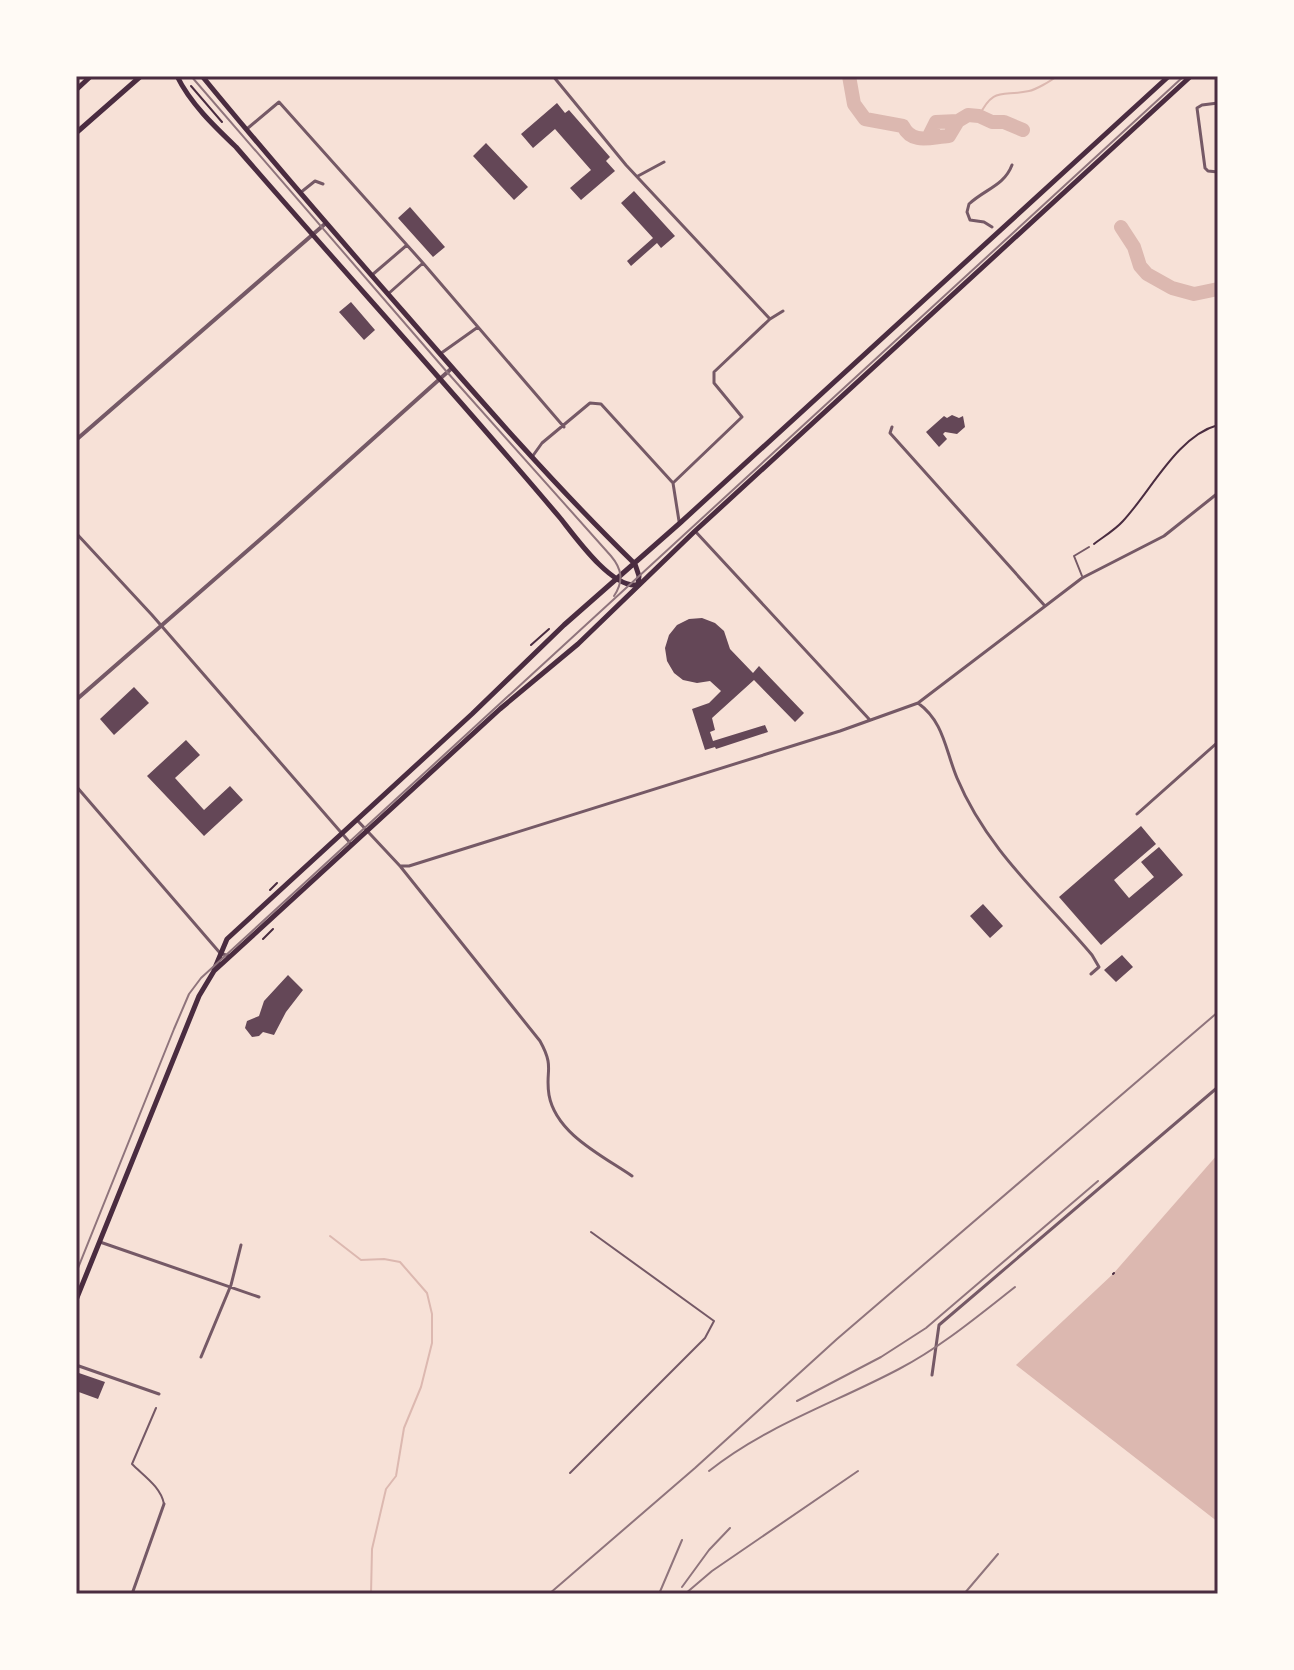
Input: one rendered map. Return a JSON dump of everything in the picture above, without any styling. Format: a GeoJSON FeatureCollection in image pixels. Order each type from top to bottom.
{"type":"FeatureCollection","features":[{"type":"Feature","properties":{"kind":"main road"},"geometry":{"type":"LineString","coordinates":[[76,90],[91,76]]}},
{"type":"Feature","properties":{"kind":"main road"},"geometry":{"type":"LineString","coordinates":[[76,133],[141,76]]}},
{"type":"Feature","properties":{"kind":"main road"},"geometry":{"type":"LineString","coordinates":[[177,76],[182,87],[213,125],[236,147],[585,547],[617,580],[627,585],[637,585]]}},
{"type":"Feature","properties":{"kind":"main road"},"geometry":{"type":"LineString","coordinates":[[202,76],[245,131],[452,368],[635,564],[639,576],[637,585]]}},
{"type":"Feature","properties":{"kind":"main road"},"geometry":{"type":"LineString","coordinates":[[76,1300],[193,1009],[227,939],[575,615],[635,564],[1169,76]]}},
{"type":"Feature","properties":{"kind":"main road"},"geometry":{"type":"LineString","coordinates":[[214,971],[500,709],[590,634],[695,531],[1191,76]]}},
{"type":"Feature","properties":{"kind":"street"},"geometry":{"type":"LineString","coordinates":[[553,76],[626,165],[770,319]]}},
{"type":"Feature","properties":{"kind":"street"},"geometry":{"type":"LineString","coordinates":[[245,131],[279,102],[564,427]]}},
{"type":"Feature","properties":{"kind":"street"},"geometry":{"type":"LineString","coordinates":[[1218,103],[1197,108],[1205,168],[1218,172]]}},
{"type":"Feature","properties":{"kind":"street"},"geometry":{"type":"LineString","coordinates":[[638,176],[664,162]]}},
{"type":"Feature","properties":{"kind":"street"},"geometry":{"type":"LineString","coordinates":[[992,227],[970,220],[967,212],[969,204],[1000,184],[1012,165]]}},
{"type":"Feature","properties":{"kind":"street"},"geometry":{"type":"LineString","coordinates":[[300,193],[315,181],[323,184]]}},
{"type":"Feature","properties":{"kind":"street"},"geometry":{"type":"LineString","coordinates":[[76,440],[326,223]]}},
{"type":"Feature","properties":{"kind":"street"},"geometry":{"type":"LineString","coordinates":[[372,275],[407,245]]}},
{"type":"Feature","properties":{"kind":"street"},"geometry":{"type":"LineString","coordinates":[[388,294],[423,263]]}},
{"type":"Feature","properties":{"kind":"street"},"geometry":{"type":"LineString","coordinates":[[673,483],[742,417],[714,383],[714,372],[770,319],[783,311]]}},
{"type":"Feature","properties":{"kind":"street"},"geometry":{"type":"LineString","coordinates":[[440,354],[478,327]]}},
{"type":"Feature","properties":{"kind":"street"},"geometry":{"type":"LineString","coordinates":[[76,700],[452,368]]}},
{"type":"Feature","properties":{"kind":"street"},"geometry":{"type":"LineString","coordinates":[[532,457],[542,443],[590,403],[601,404],[673,483],[680,523]]}},
{"type":"Feature","properties":{"kind":"street"},"geometry":{"type":"LineString","coordinates":[[892,427],[890,433],[1045,606]]}},
{"type":"Feature","properties":{"kind":"street"},"geometry":{"type":"LineString","coordinates":[[400,866],[840,731],[918,703],[1082,578],[1164,536],[1218,493]]}},
{"type":"Feature","properties":{"kind":"street"},"geometry":{"type":"LineString","coordinates":[[695,531],[869,719]]}},
{"type":"Feature","properties":{"kind":"street"},"geometry":{"type":"LineString","coordinates":[[76,533],[352,845]]}},
{"type":"Feature","properties":{"kind":"street"},"geometry":{"type":"LineString","coordinates":[[918,703],[936,718],[971,810],[1004,859],[1092,955],[1099,967],[1091,974]]}},
{"type":"Feature","properties":{"kind":"street"},"geometry":{"type":"LineString","coordinates":[[1137,814],[1218,742]]}},
{"type":"Feature","properties":{"kind":"street"},"geometry":{"type":"LineString","coordinates":[[76,786],[220,953],[229,956]]}},
{"type":"Feature","properties":{"kind":"street"},"geometry":{"type":"LineString","coordinates":[[357,820],[400,866],[540,1041],[550,1059],[550,1097],[567,1131],[632,1176]]}},
{"type":"Feature","properties":{"kind":"street"},"geometry":{"type":"LineString","coordinates":[[932,1375],[939,1325],[1218,1087]]}},
{"type":"Feature","properties":{"kind":"street"},"geometry":{"type":"LineString","coordinates":[[99,1242],[259,1297]]}},
{"type":"Feature","properties":{"kind":"street"},"geometry":{"type":"LineString","coordinates":[[201,1357],[231,1285],[241,1245]]}},
{"type":"Feature","properties":{"kind":"street"},"geometry":{"type":"LineString","coordinates":[[76,1365],[159,1394]]}},
{"type":"Feature","properties":{"kind":"street"},"geometry":{"type":"LineString","coordinates":[[132,1594],[164,1504]]}},
{"type":"Feature","properties":{"kind":"lane"},"geometry":{"type":"LineString","coordinates":[[1082,578],[1074,556],[1089,547]]}},
{"type":"Feature","properties":{"kind":"lane"},"geometry":{"type":"LineString","coordinates":[[570,1473],[705,1338],[714,1321],[591,1232]]}},
{"type":"Feature","properties":{"kind":"lane"},"geometry":{"type":"LineString","coordinates":[[156,1408],[132,1464],[155,1486],[164,1504]]}},
{"type":"Feature","properties":{"kind":"path"},"geometry":{"type":"LineString","coordinates":[[187,82],[222,122]]}},
{"type":"Feature","properties":{"kind":"path"},"geometry":{"type":"LineString","coordinates":[[1089,547],[1121,524],[1186,443],[1205,429],[1218,425]]}},
{"type":"Feature","properties":{"kind":"path"},"geometry":{"type":"LineString","coordinates":[[531,645],[549,629]]}},
{"type":"Feature","properties":{"kind":"path"},"geometry":{"type":"LineString","coordinates":[[270,890],[277,883]]}},
{"type":"Feature","properties":{"kind":"path"},"geometry":{"type":"LineString","coordinates":[[263,939],[273,929]]}},
{"type":"Feature","properties":{"kind":"shaded area"},"geometry":{"type":"Polygon","coordinates":[[[1218,1154],[1218,1522],[1016,1365],[1113,1274],[1218,1154]]]}},
{"type":"Feature","properties":{"kind":"building"},"geometry":{"type":"Polygon","coordinates":[[[557,103],[565,113],[569,110],[610,157],[606,161],[615,171],[581,200],[570,188],[591,170],[555,129],[533,148],[521,134],[557,103]]]}},
{"type":"Feature","properties":{"kind":"building"},"geometry":{"type":"Polygon","coordinates":[[[486,143],[528,187],[514,200],[473,156],[486,143]]]}},
{"type":"Feature","properties":{"kind":"building"},"geometry":{"type":"Polygon","coordinates":[[[634,191],[675,236],[661,248],[657,243],[631,266],[627,261],[653,238],[621,203],[634,191]]]}},
{"type":"Feature","properties":{"kind":"building"},"geometry":{"type":"Polygon","coordinates":[[[410,207],[445,247],[433,257],[398,218],[410,207]]]}},
{"type":"Feature","properties":{"kind":"building"},"geometry":{"type":"Polygon","coordinates":[[[351,302],[375,330],[364,340],[339,312],[351,302]]]}},
{"type":"Feature","properties":{"kind":"building"},"geometry":{"type":"Polygon","coordinates":[[[944,416],[963,416],[965,427],[957,434],[945,432],[943,434],[947,439],[939,447],[926,432],[944,416]]]}},
{"type":"Feature","properties":{"kind":"building"},"geometry":{"type":"Polygon","coordinates":[[[702,618],[724,631],[730,649],[753,673],[759,666],[804,713],[795,722],[754,680],[712,718],[715,730],[710,732],[713,741],[765,725],[768,732],[705,750],[692,709],[709,703],[721,691],[710,681],[697,683],[683,680],[667,661],[665,648],[669,635],[677,625],[689,619],[702,618]]]}},
{"type":"Feature","properties":{"kind":"building"},"geometry":{"type":"Polygon","coordinates":[[[134,687],[149,703],[114,735],[100,719],[134,687]]]}},
{"type":"Feature","properties":{"kind":"building"},"geometry":{"type":"Polygon","coordinates":[[[186,740],[200,755],[175,778],[204,810],[230,786],[243,800],[204,836],[147,776],[186,740]]]}},
{"type":"Feature","properties":{"kind":"building"},"geometry":{"type":"Polygon","coordinates":[[[1141,826],[1156,844],[1114,880],[1129,898],[1154,877],[1141,862],[1159,847],[1183,875],[1101,945],[1059,897],[1141,826]]]}},
{"type":"Feature","properties":{"kind":"building"},"geometry":{"type":"Polygon","coordinates":[[[983,904],[1003,926],[990,938],[970,916],[983,904]]]}},
{"type":"Feature","properties":{"kind":"building"},"geometry":{"type":"Polygon","coordinates":[[[1122,955],[1133,967],[1116,982],[1104,970],[1122,955]]]}},
{"type":"Feature","properties":{"kind":"building"},"geometry":{"type":"Polygon","coordinates":[[[288,975],[303,990],[274,1035],[263,1032],[252,1037],[245,1028],[247,1021],[259,1016],[264,1001],[288,975]]]}},
{"type":"Feature","properties":{"kind":"building"},"geometry":{"type":"Polygon","coordinates":[[[76,1372],[105,1382],[98,1399],[76,1391],[76,1372]]]}},
{"type":"Feature","properties":{"kind":"waterway"},"geometry":{"type":"LineString","coordinates":[[849,76],[854,104],[865,119],[903,126],[917,138],[949,136],[958,121],[968,115],[1004,122],[1023,130]]}},
{"type":"Feature","properties":{"kind":"waterway"},"geometry":{"type":"LineString","coordinates":[[979,116],[994,96],[1032,90],[1057,76]]}},
{"type":"Feature","properties":{"kind":"waterway"},"geometry":{"type":"LineString","coordinates":[[928,138],[936,122],[958,121]]}},
{"type":"Feature","properties":{"kind":"waterway"},"geometry":{"type":"LineString","coordinates":[[1121,227],[1147,274],[1172,288],[1194,294],[1218,289]]}},
{"type":"Feature","properties":{"kind":"waterway"},"geometry":{"type":"LineString","coordinates":[[330,1236],[361,1260],[400,1262],[427,1293],[432,1314],[432,1343],[421,1387],[404,1428],[396,1476],[386,1489],[372,1549],[371,1594]]}},
{"type":"Feature","properties":{"kind":"tram line"},"geometry":{"type":"LineString","coordinates":[[191,76],[611,556],[620,575],[614,596]]}},
{"type":"Feature","properties":{"kind":"tram line"},"geometry":{"type":"LineString","coordinates":[[76,1273],[174,1029],[189,994],[201,978],[1184,76]]}},
{"type":"Feature","properties":{"kind":"railway"},"geometry":{"type":"LineString","coordinates":[[549,1594],[695,1468],[837,1339],[1218,1012]]}},
{"type":"Feature","properties":{"kind":"railway"},"geometry":{"type":"LineString","coordinates":[[797,1401],[881,1357],[926,1328],[1098,1181]]}},
{"type":"Feature","properties":{"kind":"railway"},"geometry":{"type":"LineString","coordinates":[[709,1471],[754,1440],[930,1351],[1015,1287]]}},
{"type":"Feature","properties":{"kind":"railway"},"geometry":{"type":"LineString","coordinates":[[685,1594],[712,1571],[858,1471]]}},
{"type":"Feature","properties":{"kind":"railway"},"geometry":{"type":"LineString","coordinates":[[682,1587],[709,1550],[730,1528]]}},
{"type":"Feature","properties":{"kind":"railway"},"geometry":{"type":"LineString","coordinates":[[659,1594],[682,1540]]}},
{"type":"Feature","properties":{"kind":"railway"},"geometry":{"type":"LineString","coordinates":[[964,1594],[998,1554]]}}]}
